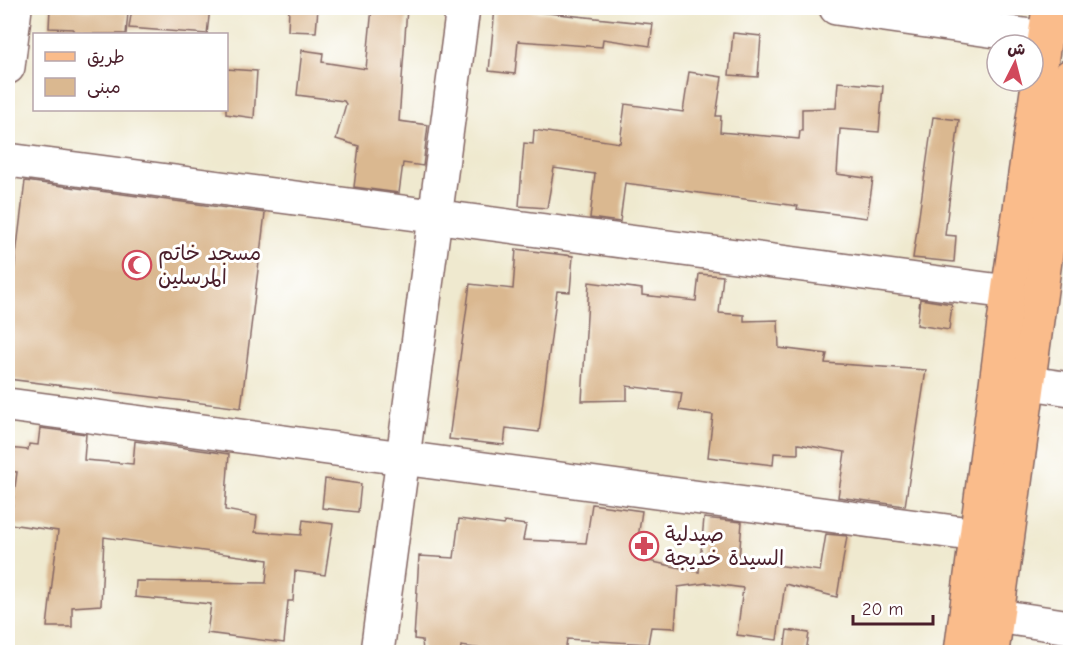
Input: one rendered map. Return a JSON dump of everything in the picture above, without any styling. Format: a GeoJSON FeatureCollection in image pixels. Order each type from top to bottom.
{"type":"FeatureCollection","features":[{"type":"Feature","properties":{"kind":"main road"},"geometry":{"type":"LineString","coordinates":[[961,652],[1008,292],[1047,23]]}},
{"type":"Feature","properties":{"kind":"main road"},"geometry":{"type":"LineString","coordinates":[[992,652],[1030,383],[1039,294],[1067,119],[1071,76]]}},
{"type":"Feature","properties":{"kind":"street"},"geometry":{"type":"LineString","coordinates":[[8,67],[15,8]]}},
{"type":"Feature","properties":{"kind":"street"},"geometry":{"type":"LineString","coordinates":[[377,652],[463,8]]}},
{"type":"Feature","properties":{"kind":"street"},"geometry":{"type":"LineString","coordinates":[[836,8],[1047,23]]}},
{"type":"Feature","properties":{"kind":"street"},"geometry":{"type":"LineString","coordinates":[[8,159],[435,218],[1008,292]]}},
{"type":"Feature","properties":{"kind":"street"},"geometry":{"type":"LineString","coordinates":[[1030,383],[1071,389]]}},
{"type":"Feature","properties":{"kind":"street"},"geometry":{"type":"LineString","coordinates":[[8,405],[978,535]]}},
{"type":"Feature","properties":{"kind":"street"},"geometry":{"type":"LineString","coordinates":[[998,616],[1071,627]]}},
{"type":"Feature","properties":{"kind":"building"},"geometry":{"type":"Polygon","coordinates":[[[50,8],[128,13],[126,33],[73,33],[73,29],[49,28],[50,8]]]}},
{"type":"Feature","properties":{"kind":"building"},"geometry":{"type":"Polygon","coordinates":[[[132,8],[210,8],[207,33],[129,28],[132,8]]]}},
{"type":"Feature","properties":{"kind":"building"},"geometry":{"type":"Polygon","coordinates":[[[289,8],[318,8],[316,32],[288,31],[289,8]]]}},
{"type":"Feature","properties":{"kind":"building"},"geometry":{"type":"Polygon","coordinates":[[[372,8],[407,8],[399,121],[428,125],[423,166],[403,163],[399,193],[354,187],[359,146],[336,139],[346,104],[344,101],[297,95],[302,50],[323,53],[322,62],[366,69],[372,8]]]}},
{"type":"Feature","properties":{"kind":"building"},"geometry":{"type":"Polygon","coordinates":[[[495,8],[519,8],[519,10],[653,24],[650,46],[603,39],[602,47],[518,41],[515,74],[489,71],[495,8]]]}},
{"type":"Feature","properties":{"kind":"building"},"geometry":{"type":"Polygon","coordinates":[[[733,33],[761,36],[758,77],[729,75],[733,33]]]}},
{"type":"Feature","properties":{"kind":"building"},"geometry":{"type":"Polygon","coordinates":[[[228,69],[257,71],[254,118],[226,114],[228,111],[228,69]]]}},
{"type":"Feature","properties":{"kind":"building"},"geometry":{"type":"Polygon","coordinates":[[[689,72],[722,77],[716,116],[721,116],[720,132],[799,139],[800,131],[802,131],[802,109],[836,108],[838,82],[883,86],[879,132],[840,129],[837,174],[873,179],[867,218],[797,209],[798,206],[625,183],[620,222],[590,218],[595,174],[554,168],[547,208],[519,206],[524,143],[533,144],[534,130],[620,143],[625,104],[683,112],[689,72]]]}},
{"type":"Feature","properties":{"kind":"building"},"geometry":{"type":"Polygon","coordinates":[[[933,117],[959,120],[945,235],[956,236],[954,262],[913,258],[933,117]]]}},
{"type":"Feature","properties":{"kind":"building","name":"مسجد خاتم المرسلين"},"geometry":{"type":"Polygon","coordinates":[[[25,181],[265,213],[241,408],[8,379],[8,321],[25,181]]]}},
{"type":"Feature","properties":{"kind":"building"},"geometry":{"type":"Polygon","coordinates":[[[516,249],[573,256],[570,292],[557,291],[539,432],[506,428],[504,445],[449,439],[470,284],[513,289],[516,249]]]}},
{"type":"Feature","properties":{"kind":"building"},"geometry":{"type":"Polygon","coordinates":[[[699,274],[723,276],[719,313],[744,315],[744,321],[778,320],[779,348],[827,354],[825,363],[926,370],[905,506],[838,497],[845,452],[798,444],[798,454],[774,453],[773,465],[708,457],[713,415],[679,410],[682,393],[627,386],[627,400],[582,401],[589,282],[642,289],[642,295],[696,301],[699,274]]]}},
{"type":"Feature","properties":{"kind":"building"},"geometry":{"type":"Polygon","coordinates":[[[920,299],[952,304],[949,330],[917,325],[920,299]]]}},
{"type":"Feature","properties":{"kind":"building"},"geometry":{"type":"Polygon","coordinates":[[[40,428],[86,434],[84,460],[133,464],[135,441],[229,454],[225,510],[257,516],[255,532],[301,535],[303,520],[333,524],[325,575],[295,571],[293,601],[288,601],[284,643],[207,633],[211,604],[135,597],[136,581],[266,583],[268,560],[104,537],[101,605],[72,607],[72,627],[47,627],[58,531],[10,524],[17,472],[8,471],[8,448],[28,450],[29,444],[38,445],[40,428]]]}},
{"type":"Feature","properties":{"kind":"building"},"geometry":{"type":"Polygon","coordinates":[[[325,479],[361,484],[358,512],[322,508],[325,479]]]}},
{"type":"Feature","properties":{"kind":"building"},"geometry":{"type":"Polygon","coordinates":[[[592,504],[642,511],[635,558],[699,572],[704,518],[742,522],[739,560],[820,571],[826,534],[847,536],[837,597],[785,584],[777,640],[737,635],[743,588],[707,583],[678,587],[675,628],[651,627],[648,644],[567,639],[565,652],[505,652],[461,646],[460,652],[423,652],[422,640],[414,639],[419,556],[454,558],[459,519],[504,525],[504,522],[526,525],[523,540],[586,543],[592,504]]]}},
{"type":"Feature","properties":{"kind":"building"},"geometry":{"type":"Polygon","coordinates":[[[787,630],[809,633],[806,652],[784,652],[787,630]]]}},
{"type":"Feature","properties":{"kind":"place","name":"مسجد خاتم المرسلين"},"geometry":{"type":"Point","coordinates":[137,265]}},
{"type":"Feature","properties":{"kind":"place","name":"صيدلية السيدة خديجة"},"geometry":{"type":"Point","coordinates":[644,546]}}]}
